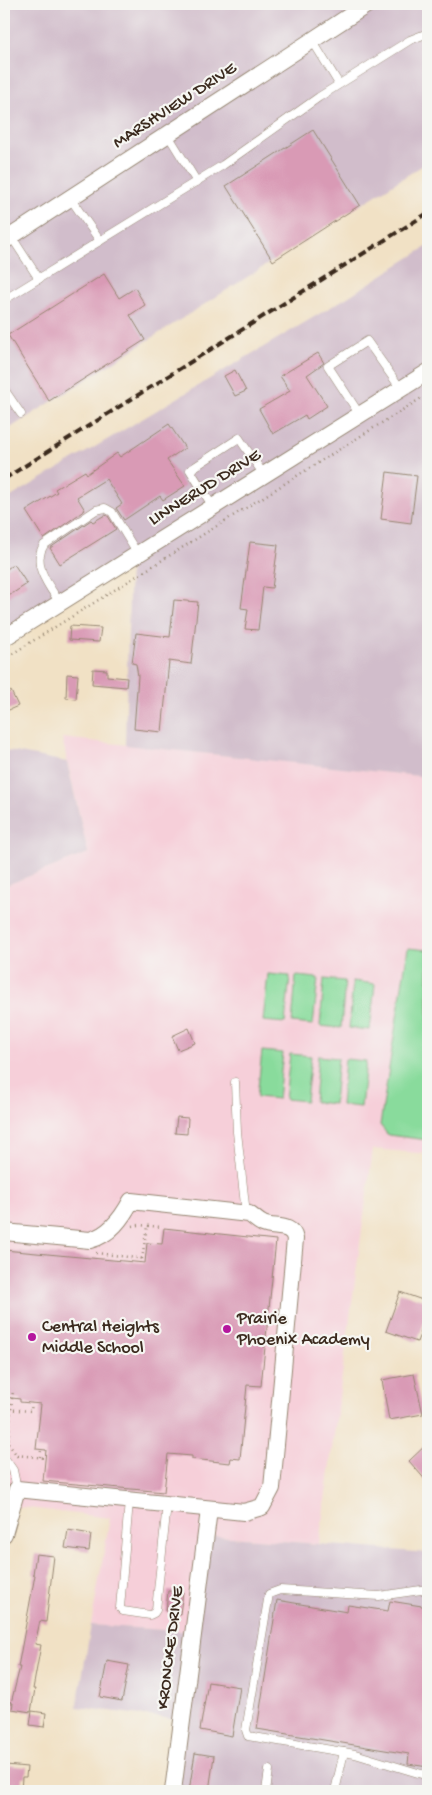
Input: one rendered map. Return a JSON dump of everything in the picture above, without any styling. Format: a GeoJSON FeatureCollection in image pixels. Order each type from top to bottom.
{"type":"FeatureCollection","features":[{"type":"Feature","properties":{"kind":"street","name":"MARSHVIEW DRIVE"},"geometry":{"type":"LineString","coordinates":[[8,239],[368,4]]}},
{"type":"Feature","properties":{"kind":"street","name":"LINNERUD DRIVE"},"geometry":{"type":"LineString","coordinates":[[4,638],[428,372]]}},
{"type":"Feature","properties":{"kind":"street"},"geometry":{"type":"LineString","coordinates":[[4,1232],[90,1240],[98,1238],[112,1228],[123,1215],[131,1201],[251,1215],[264,1224],[288,1229],[294,1234],[295,1239],[272,1488],[262,1507],[244,1512],[209,1510],[17,1489],[4,1534]]}},
{"type":"Feature","properties":{"kind":"street","name":"KRONCKE DRIVE"},"geometry":{"type":"LineString","coordinates":[[173,1791],[209,1510]]}},
{"type":"Feature","properties":{"kind":"lane"},"geometry":{"type":"LineString","coordinates":[[4,300],[197,182],[339,84],[410,40],[428,33]]}},
{"type":"Feature","properties":{"kind":"lane"},"geometry":{"type":"LineString","coordinates":[[312,40],[339,84]]}},
{"type":"Feature","properties":{"kind":"lane"},"geometry":{"type":"LineString","coordinates":[[168,135],[197,182]]}},
{"type":"Feature","properties":{"kind":"lane"},"geometry":{"type":"LineString","coordinates":[[70,198],[100,241]]}},
{"type":"Feature","properties":{"kind":"lane"},"geometry":{"type":"LineString","coordinates":[[8,239],[39,279]]}},
{"type":"Feature","properties":{"kind":"lane"},"geometry":{"type":"LineString","coordinates":[[360,415],[328,366],[368,341],[401,390]]}},
{"type":"Feature","properties":{"kind":"lane"},"geometry":{"type":"LineString","coordinates":[[4,389],[22,414]]}},
{"type":"Feature","properties":{"kind":"lane"},"geometry":{"type":"LineString","coordinates":[[213,507],[190,470],[239,438],[264,475]]}},
{"type":"Feature","properties":{"kind":"lane"},"geometry":{"type":"LineString","coordinates":[[60,604],[41,569],[39,553],[44,546],[96,510],[105,508],[112,512],[137,553]]}},
{"type":"Feature","properties":{"kind":"lane"},"geometry":{"type":"LineString","coordinates":[[234,1082],[237,1132],[246,1214]]}},
{"type":"Feature","properties":{"kind":"lane"},"geometry":{"type":"LineString","coordinates":[[4,1457],[13,1470],[17,1489]]}},
{"type":"Feature","properties":{"kind":"lane"},"geometry":{"type":"LineString","coordinates":[[128,1501],[120,1608],[123,1611],[150,1615],[156,1610],[167,1504]]}},
{"type":"Feature","properties":{"kind":"lane"},"geometry":{"type":"LineString","coordinates":[[428,1588],[379,1596],[280,1590],[270,1594],[246,1730],[248,1736],[355,1754],[428,1776]]}},
{"type":"Feature","properties":{"kind":"lane"},"geometry":{"type":"LineString","coordinates":[[335,1791],[344,1752]]}},
{"type":"Feature","properties":{"kind":"lane"},"geometry":{"type":"LineString","coordinates":[[266,1791],[269,1770]]}},
{"type":"Feature","properties":{"kind":"path"},"geometry":{"type":"LineString","coordinates":[[4,659],[428,394]]}},
{"type":"Feature","properties":{"kind":"path"},"geometry":{"type":"LineString","coordinates":[[94,1253],[144,1259],[147,1226]]}},
{"type":"Feature","properties":{"kind":"path"},"geometry":{"type":"LineString","coordinates":[[8,1444],[14,1390]]}},
{"type":"Feature","properties":{"kind":"path"},"geometry":{"type":"LineString","coordinates":[[4,1409],[32,1411],[32,1404]]}},
{"type":"Feature","properties":{"kind":"path"},"geometry":{"type":"LineString","coordinates":[[40,1457],[41,1450]]}},
{"type":"Feature","properties":{"kind":"path"},"geometry":{"type":"LineString","coordinates":[[16,1455],[45,1458]]}},
{"type":"Feature","properties":{"kind":"shaded area"},"geometry":{"type":"Polygon","coordinates":[[[4,4],[428,4],[428,162],[4,432],[4,4]]]}},
{"type":"Feature","properties":{"kind":"shaded area"},"geometry":{"type":"Polygon","coordinates":[[[428,246],[428,777],[125,745],[130,559],[4,638],[4,501],[346,298],[428,246]]]}},
{"type":"Feature","properties":{"kind":"shaded area"},"geometry":{"type":"Polygon","coordinates":[[[62,738],[428,777],[428,1154],[373,1149],[319,1544],[206,1535],[193,1632],[91,1625],[110,1518],[12,1506],[4,1534],[4,886],[88,853],[62,738]]]}},
{"type":"Feature","properties":{"kind":"shaded area"},"geometry":{"type":"Polygon","coordinates":[[[4,750],[67,762],[88,853],[4,886],[4,750]]]}},
{"type":"Feature","properties":{"kind":"shaded area"},"geometry":{"type":"Polygon","coordinates":[[[206,1535],[428,1553],[428,1791],[173,1791],[182,1720],[77,1707],[91,1625],[193,1632],[206,1535]]]}},
{"type":"Feature","properties":{"kind":"green space"},"geometry":{"type":"Polygon","coordinates":[[[408,948],[428,950],[428,1140],[388,1135],[380,1125],[408,948]]]}},
{"type":"Feature","properties":{"kind":"green space"},"geometry":{"type":"Polygon","coordinates":[[[268,974],[290,976],[285,1023],[263,1021],[268,974]]]}},
{"type":"Feature","properties":{"kind":"green space"},"geometry":{"type":"Polygon","coordinates":[[[296,976],[318,978],[313,1025],[292,1023],[296,976]]]}},
{"type":"Feature","properties":{"kind":"green space"},"geometry":{"type":"Polygon","coordinates":[[[324,979],[345,981],[341,1028],[320,1026],[324,979]]]}},
{"type":"Feature","properties":{"kind":"green space"},"geometry":{"type":"Polygon","coordinates":[[[353,981],[375,984],[370,1030],[349,1028],[353,981]]]}},
{"type":"Feature","properties":{"kind":"green space"},"geometry":{"type":"Polygon","coordinates":[[[262,1051],[283,1053],[278,1099],[257,1097],[262,1051]]]}},
{"type":"Feature","properties":{"kind":"green space"},"geometry":{"type":"Polygon","coordinates":[[[290,1054],[311,1056],[306,1101],[285,1099],[290,1054]]]}},
{"type":"Feature","properties":{"kind":"green space"},"geometry":{"type":"Polygon","coordinates":[[[318,1056],[338,1058],[334,1104],[314,1102],[318,1056]]]}},
{"type":"Feature","properties":{"kind":"green space"},"geometry":{"type":"Polygon","coordinates":[[[345,1059],[366,1061],[361,1107],[341,1105],[345,1059]]]}},
{"type":"Feature","properties":{"kind":"building"},"geometry":{"type":"Polygon","coordinates":[[[313,130],[360,205],[273,261],[226,186],[313,130]]]}},
{"type":"Feature","properties":{"kind":"building"},"geometry":{"type":"Polygon","coordinates":[[[104,274],[119,298],[135,288],[145,305],[130,315],[145,340],[49,401],[8,335],[104,274]]]}},
{"type":"Feature","properties":{"kind":"building"},"geometry":{"type":"Polygon","coordinates":[[[318,353],[324,363],[307,375],[327,406],[307,419],[305,415],[273,434],[259,409],[290,391],[280,376],[318,353]]]}},
{"type":"Feature","properties":{"kind":"building"},"geometry":{"type":"Polygon","coordinates":[[[235,370],[246,391],[235,396],[224,376],[235,370]]]}},
{"type":"Feature","properties":{"kind":"building"},"geometry":{"type":"Polygon","coordinates":[[[169,424],[185,448],[167,460],[185,486],[163,500],[160,496],[124,520],[116,508],[122,504],[106,479],[77,497],[85,510],[44,539],[26,511],[57,492],[55,489],[85,471],[87,474],[117,453],[120,457],[169,424]]]}},
{"type":"Feature","properties":{"kind":"building"},"geometry":{"type":"Polygon","coordinates":[[[387,472],[417,476],[411,523],[381,519],[387,472]]]}},
{"type":"Feature","properties":{"kind":"building"},"geometry":{"type":"Polygon","coordinates":[[[105,515],[108,516],[116,529],[60,564],[50,548],[91,520],[93,522],[105,515]]]}},
{"type":"Feature","properties":{"kind":"building"},"geometry":{"type":"Polygon","coordinates":[[[250,542],[278,545],[272,588],[263,587],[258,630],[245,629],[248,609],[241,608],[250,542]]]}},
{"type":"Feature","properties":{"kind":"building"},"geometry":{"type":"Polygon","coordinates":[[[14,564],[27,584],[4,599],[4,571],[14,564]]]}},
{"type":"Feature","properties":{"kind":"building"},"geometry":{"type":"Polygon","coordinates":[[[174,600],[198,602],[191,664],[169,661],[162,732],[134,729],[138,676],[136,664],[132,663],[136,633],[170,637],[174,600]]]}},
{"type":"Feature","properties":{"kind":"building"},"geometry":{"type":"Polygon","coordinates":[[[70,626],[101,628],[99,642],[69,640],[70,626]]]}},
{"type":"Feature","properties":{"kind":"building"},"geometry":{"type":"Polygon","coordinates":[[[93,669],[107,670],[107,676],[127,678],[126,687],[92,684],[93,669]]]}},
{"type":"Feature","properties":{"kind":"building"},"geometry":{"type":"Polygon","coordinates":[[[67,674],[78,675],[76,699],[66,698],[67,674]]]}},
{"type":"Feature","properties":{"kind":"building"},"geometry":{"type":"Polygon","coordinates":[[[11,691],[18,706],[4,712],[4,695],[11,691]]]}},
{"type":"Feature","properties":{"kind":"building"},"geometry":{"type":"Polygon","coordinates":[[[189,1028],[195,1043],[178,1050],[172,1036],[189,1028]]]}},
{"type":"Feature","properties":{"kind":"building"},"geometry":{"type":"Polygon","coordinates":[[[177,1117],[188,1118],[187,1134],[175,1133],[177,1117]]]}},
{"type":"Feature","properties":{"kind":"building"},"geometry":{"type":"Polygon","coordinates":[[[164,1228],[276,1240],[261,1386],[247,1385],[240,1459],[231,1458],[230,1463],[192,1459],[192,1456],[168,1454],[164,1492],[43,1481],[46,1450],[36,1449],[41,1404],[20,1402],[20,1399],[4,1397],[4,1250],[145,1263],[147,1243],[162,1244],[164,1228]]]}},
{"type":"Feature","properties":{"kind":"building"},"geometry":{"type":"Polygon","coordinates":[[[400,1292],[428,1302],[428,1312],[417,1342],[386,1331],[400,1292]]]}},
{"type":"Feature","properties":{"kind":"building"},"geometry":{"type":"Polygon","coordinates":[[[414,1374],[423,1414],[389,1420],[382,1380],[414,1374]]]}},
{"type":"Feature","properties":{"kind":"building"},"geometry":{"type":"Polygon","coordinates":[[[428,1443],[428,1483],[409,1461],[428,1443]]]}},
{"type":"Feature","properties":{"kind":"building"},"geometry":{"type":"Polygon","coordinates":[[[68,1530],[91,1534],[89,1551],[65,1548],[68,1530]]]}},
{"type":"Feature","properties":{"kind":"building"},"geometry":{"type":"Polygon","coordinates":[[[36,1554],[54,1556],[46,1622],[40,1621],[35,1644],[41,1645],[31,1712],[12,1709],[13,1703],[11,1703],[20,1667],[18,1667],[35,1575],[33,1574],[36,1554]]]}},
{"type":"Feature","properties":{"kind":"building"},"geometry":{"type":"Polygon","coordinates":[[[168,1591],[183,1592],[180,1614],[166,1612],[168,1591]]]}},
{"type":"Feature","properties":{"kind":"building"},"geometry":{"type":"Polygon","coordinates":[[[277,1600],[347,1612],[348,1605],[388,1611],[390,1601],[428,1607],[428,1767],[408,1764],[409,1754],[257,1729],[277,1600]]]}},
{"type":"Feature","properties":{"kind":"building"},"geometry":{"type":"Polygon","coordinates":[[[107,1661],[129,1665],[122,1701],[100,1697],[107,1661]]]}},
{"type":"Feature","properties":{"kind":"building"},"geometry":{"type":"Polygon","coordinates":[[[208,1682],[240,1687],[232,1736],[200,1730],[208,1682]]]}},
{"type":"Feature","properties":{"kind":"building"},"geometry":{"type":"Polygon","coordinates":[[[32,1711],[46,1713],[44,1727],[30,1725],[32,1711]]]}},
{"type":"Feature","properties":{"kind":"building"},"geometry":{"type":"Polygon","coordinates":[[[195,1753],[214,1756],[209,1791],[189,1791],[195,1753]]]}},
{"type":"Feature","properties":{"kind":"building"},"geometry":{"type":"Polygon","coordinates":[[[6,1765],[27,1767],[26,1777],[22,1777],[21,1791],[4,1791],[6,1765]]]}},
{"type":"Feature","properties":{"kind":"railway"},"geometry":{"type":"LineString","coordinates":[[4,479],[428,213]]}},
{"type":"Feature","properties":{"kind":"place","name":"Prairie Phoenix Academy"},"geometry":{"type":"Point","coordinates":[227,1329]}},
{"type":"Feature","properties":{"kind":"place","name":"Central Heights Middle School"},"geometry":{"type":"Point","coordinates":[32,1337]}}]}
